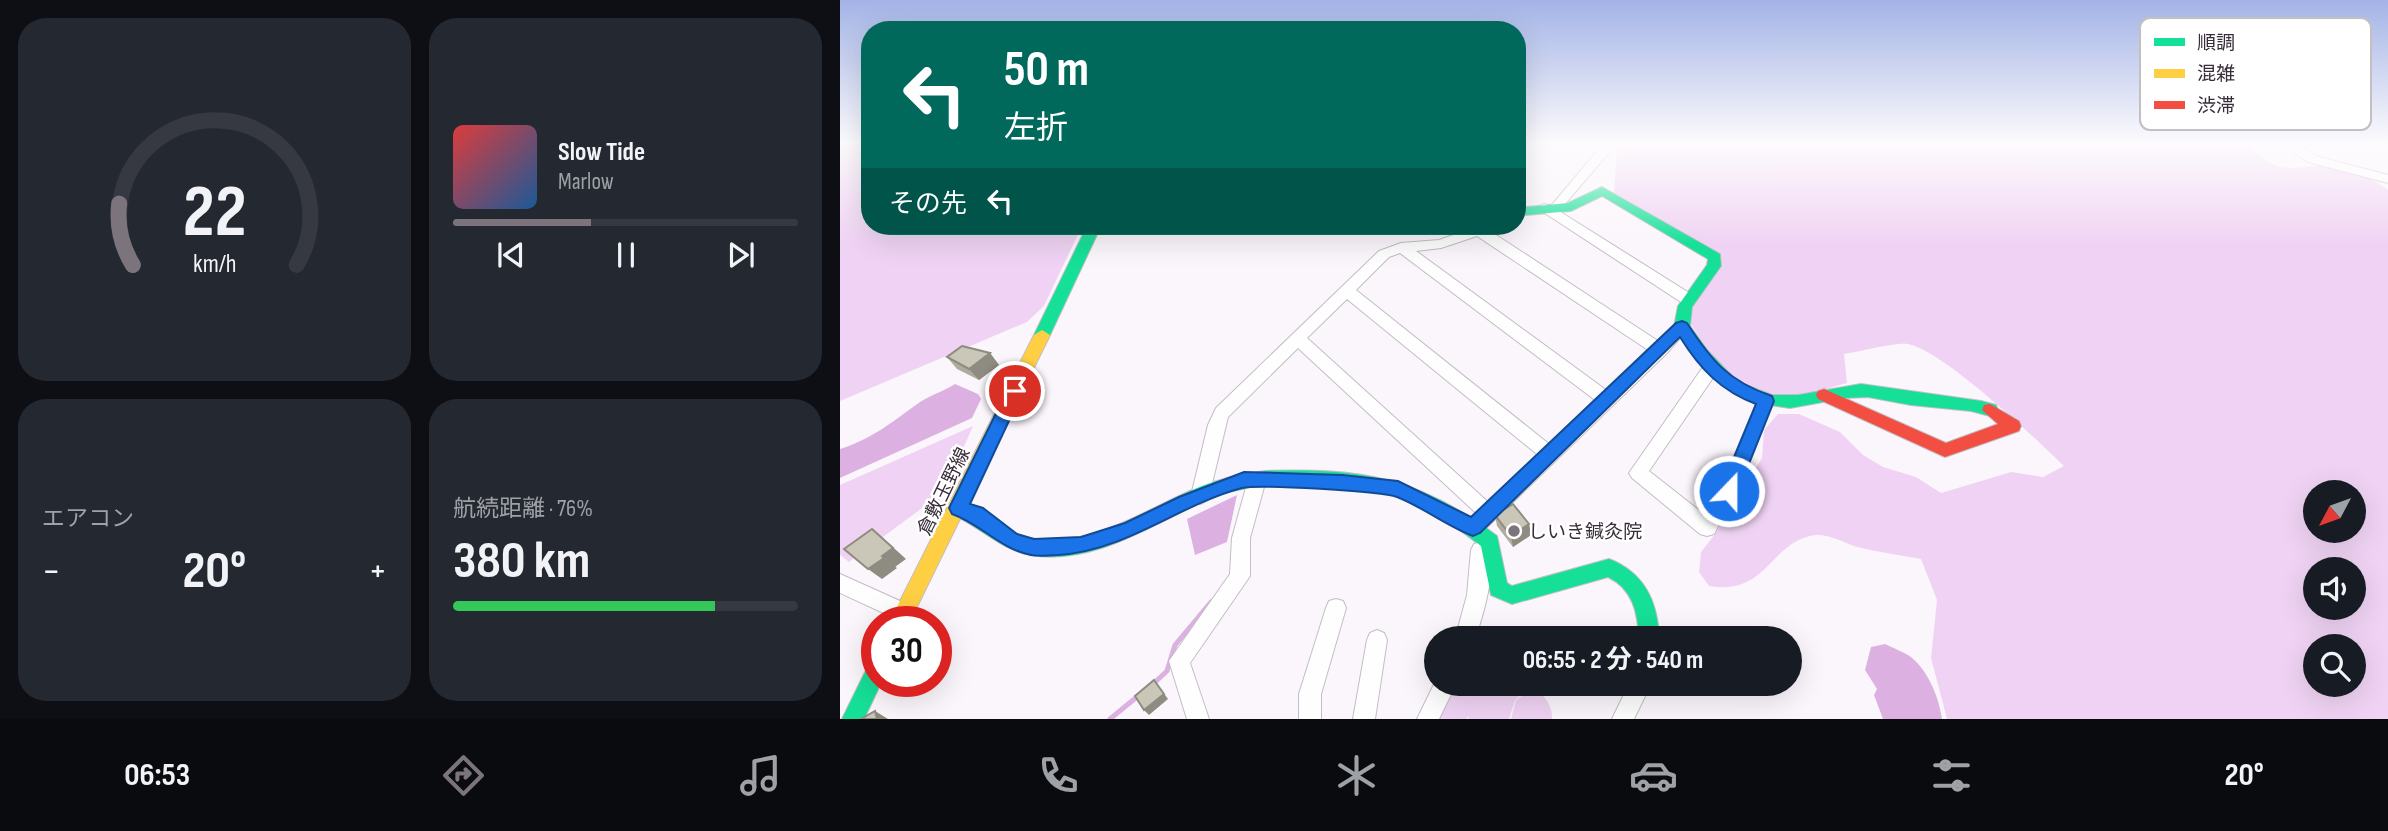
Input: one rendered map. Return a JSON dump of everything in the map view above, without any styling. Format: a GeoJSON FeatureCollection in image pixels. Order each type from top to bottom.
{"type":"FeatureCollection","features":[{"type":"Feature","properties":{"kind":"street"},"geometry":{"type":"LineString","coordinates":[[1550,208],[1578,177]]}},
{"type":"Feature","properties":{"kind":"street"},"geometry":{"type":"LineString","coordinates":[[1470,626],[1481,569],[1477,531],[1488,513],[1682,327],[1685,306],[1714,266],[1715,257],[1602,191],[1571,206],[1526,211]]}},
{"type":"Feature","properties":{"kind":"street"},"geometry":{"type":"LineString","coordinates":[[1550,208],[1689,300]]}},
{"type":"Feature","properties":{"kind":"street","name":"倉敷玉野線"},"geometry":{"type":"LineString","coordinates":[[908,606],[1090,235]]}},
{"type":"Feature","properties":{"kind":"street"},"geometry":{"type":"LineString","coordinates":[[1200,496],[1216,425],[1222,414],[1346,290],[1384,254],[1401,247],[1441,244],[1468,235]]}},
{"type":"Feature","properties":{"kind":"street"},"geometry":{"type":"LineString","coordinates":[[1495,235],[1660,349]]}},
{"type":"Feature","properties":{"kind":"street"},"geometry":{"type":"LineString","coordinates":[[1401,247],[1607,400]]}},
{"type":"Feature","properties":{"kind":"street"},"geometry":{"type":"LineString","coordinates":[[1346,290],[1549,455]]}},
{"type":"Feature","properties":{"kind":"street"},"geometry":{"type":"LineString","coordinates":[[1682,327],[1711,368],[1742,392],[1766,401],[1791,402],[1824,395],[1867,389],[1904,398],[1963,403],[1991,410],[2004,416],[2013,426],[1945,450],[1824,395]]}},
{"type":"Feature","properties":{"kind":"street"},"geometry":{"type":"LineString","coordinates":[[1297,338],[1488,513]]}},
{"type":"Feature","properties":{"kind":"street"},"geometry":{"type":"LineString","coordinates":[[1711,368],[1638,473],[1707,528],[1729,491],[1766,401]]}},
{"type":"Feature","properties":{"kind":"street"},"geometry":{"type":"LineString","coordinates":[[958,508],[976,514],[1012,541],[1034,548],[1081,545],[1129,530],[1230,483],[1257,480],[1342,483],[1398,489],[1477,531],[1490,542],[1498,589],[1512,595],[1609,568],[1630,579],[1645,603],[1650,626]]}},
{"type":"Feature","properties":{"kind":"street"},"geometry":{"type":"LineString","coordinates":[[1198,719],[1179,661],[1240,576],[1241,538],[1257,480]]}},
{"type":"Feature","properties":{"kind":"street"},"geometry":{"type":"LineString","coordinates":[[840,583],[882,606]]}},
{"type":"Feature","properties":{"kind":"street"},"geometry":{"type":"LineString","coordinates":[[1310,719],[1310,694],[1336,608]]}},
{"type":"Feature","properties":{"kind":"street"},"geometry":{"type":"LineString","coordinates":[[1364,719],[1377,640]]}},
{"type":"Feature","properties":{"kind":"street"},"geometry":{"type":"LineString","coordinates":[[1428,719],[1439,696]]}},
{"type":"Feature","properties":{"kind":"street"},"geometry":{"type":"LineString","coordinates":[[1623,719],[1634,696]]}},
{"type":"Feature","properties":{"kind":"street"},"geometry":{"type":"LineString","coordinates":[[853,719],[864,697]]}},
{"type":"Feature","properties":{"kind":"shaded area"},"geometry":{"type":"Polygon","coordinates":[[[840,177],[861,177],[861,235],[1078,235],[1044,306],[1027,322],[840,401],[840,177]]]}},
{"type":"Feature","properties":{"kind":"shaded area"},"geometry":{"type":"Polygon","coordinates":[[[1615,177],[2366,177],[2388,190],[2388,719],[1947,719],[1931,658],[1937,600],[1921,559],[1857,547],[1831,537],[1816,535],[1800,539],[1788,547],[1757,576],[1744,583],[1729,587],[1709,586],[1699,572],[1701,552],[1741,500],[1744,487],[1762,458],[1764,430],[1778,414],[1799,414],[1840,432],[1863,455],[1883,467],[1916,477],[1941,493],[2011,472],[2043,477],[2064,466],[1966,378],[1924,350],[1908,344],[1844,354],[1847,383],[1805,394],[1779,396],[1746,386],[1721,365],[1689,321],[1691,305],[1722,257],[1614,193],[1615,177]]]}},
{"type":"Feature","properties":{"kind":"shaded area"},"geometry":{"type":"Polygon","coordinates":[[[955,384],[978,394],[981,399],[972,418],[840,478],[840,449],[873,435],[920,402],[955,384]]]}},
{"type":"Feature","properties":{"kind":"shaded area"},"geometry":{"type":"Polygon","coordinates":[[[973,426],[935,513],[925,506],[849,562],[840,555],[840,485],[973,426]]]}},
{"type":"Feature","properties":{"kind":"shaded area"},"geometry":{"type":"Polygon","coordinates":[[[1237,495],[1227,542],[1195,555],[1187,519],[1237,495]]]}},
{"type":"Feature","properties":{"kind":"shaded area"},"geometry":{"type":"Polygon","coordinates":[[[1885,644],[1911,657],[1923,670],[1936,694],[1942,719],[1883,719],[1874,695],[1877,689],[1865,670],[1871,647],[1885,644]]]}},
{"type":"Feature","properties":{"kind":"shaded area"},"geometry":{"type":"Polygon","coordinates":[[[1444,696],[1520,696],[1515,700],[1509,719],[1468,719],[1469,716],[1466,719],[1432,719],[1444,696]]]}},
{"type":"Feature","properties":{"kind":"shaded area"},"geometry":{"type":"Polygon","coordinates":[[[1522,696],[1543,696],[1551,710],[1552,719],[1511,719],[1516,700],[1522,696]]]}},
{"type":"Feature","properties":{"kind":"building"},"geometry":{"type":"Polygon","coordinates":[[[962,346],[990,353],[969,369],[947,357],[962,346]]]}},
{"type":"Feature","properties":{"kind":"building"},"geometry":{"type":"Polygon","coordinates":[[[1513,504],[1529,524],[1511,536],[1495,515],[1513,504]]]}},
{"type":"Feature","properties":{"kind":"building"},"geometry":{"type":"Polygon","coordinates":[[[872,529],[893,548],[868,569],[844,549],[872,529]]]}},
{"type":"Feature","properties":{"kind":"building"},"geometry":{"type":"Polygon","coordinates":[[[1154,680],[1164,694],[1144,710],[1135,696],[1154,680]]]}},
{"type":"Feature","properties":{"kind":"building"},"geometry":{"type":"Polygon","coordinates":[[[875,711],[877,719],[861,719],[875,711]]]}},
{"type":"Feature","properties":{"kind":"waterway"},"geometry":{"type":"LineString","coordinates":[[1153,684],[1167,671],[1175,645],[1211,602]]}},
{"type":"Feature","properties":{"kind":"waterway"},"geometry":{"type":"LineString","coordinates":[[1110,719],[1138,696]]}},
{"type":"Feature","properties":{"kind":"traffic: fast"},"geometry":{"type":"LineString","coordinates":[[1526,211],[1571,207],[1602,191],[1715,257],[1714,266],[1685,306],[1682,327],[1714,368],[1727,380],[1755,397],[1790,402],[1845,392],[1868,391],[1990,410]]}},
{"type":"Feature","properties":{"kind":"traffic: fast"},"geometry":{"type":"LineString","coordinates":[[1042,335],[1090,235]]}},
{"type":"Feature","properties":{"kind":"traffic: fast"},"geometry":{"type":"LineString","coordinates":[[958,508],[1023,545],[1060,548],[1110,537],[1228,484],[1265,479],[1313,478],[1382,485],[1410,493],[1434,505],[1490,542],[1498,589],[1512,595],[1609,568],[1620,573],[1635,587],[1645,606],[1648,626]]}},
{"type":"Feature","properties":{"kind":"traffic: fast"},"geometry":{"type":"LineString","coordinates":[[853,719],[864,697]]}},
{"type":"Feature","properties":{"kind":"traffic: slow"},"geometry":{"type":"LineString","coordinates":[[907,606],[1042,335]]}},
{"type":"Feature","properties":{"kind":"traffic: jam"},"geometry":{"type":"LineString","coordinates":[[1824,395],[1945,450],[2013,426],[1990,410]]}},
{"type":"Feature","properties":{"kind":"place","name":"しいき鍼灸院"},"geometry":{"type":"Point","coordinates":[1514,531]}},
{"type":"Feature","properties":{"kind":"route"},"geometry":{"type":"LineString","coordinates":[[1015,391],[958,508],[976,514],[1012,541],[1034,548],[1081,545],[1129,530],[1186,502],[1230,483],[1244,480],[1342,483],[1398,489],[1473,527],[1682,327],[1699,354],[1718,375],[1742,392],[1766,401],[1729,491]]}}]}
